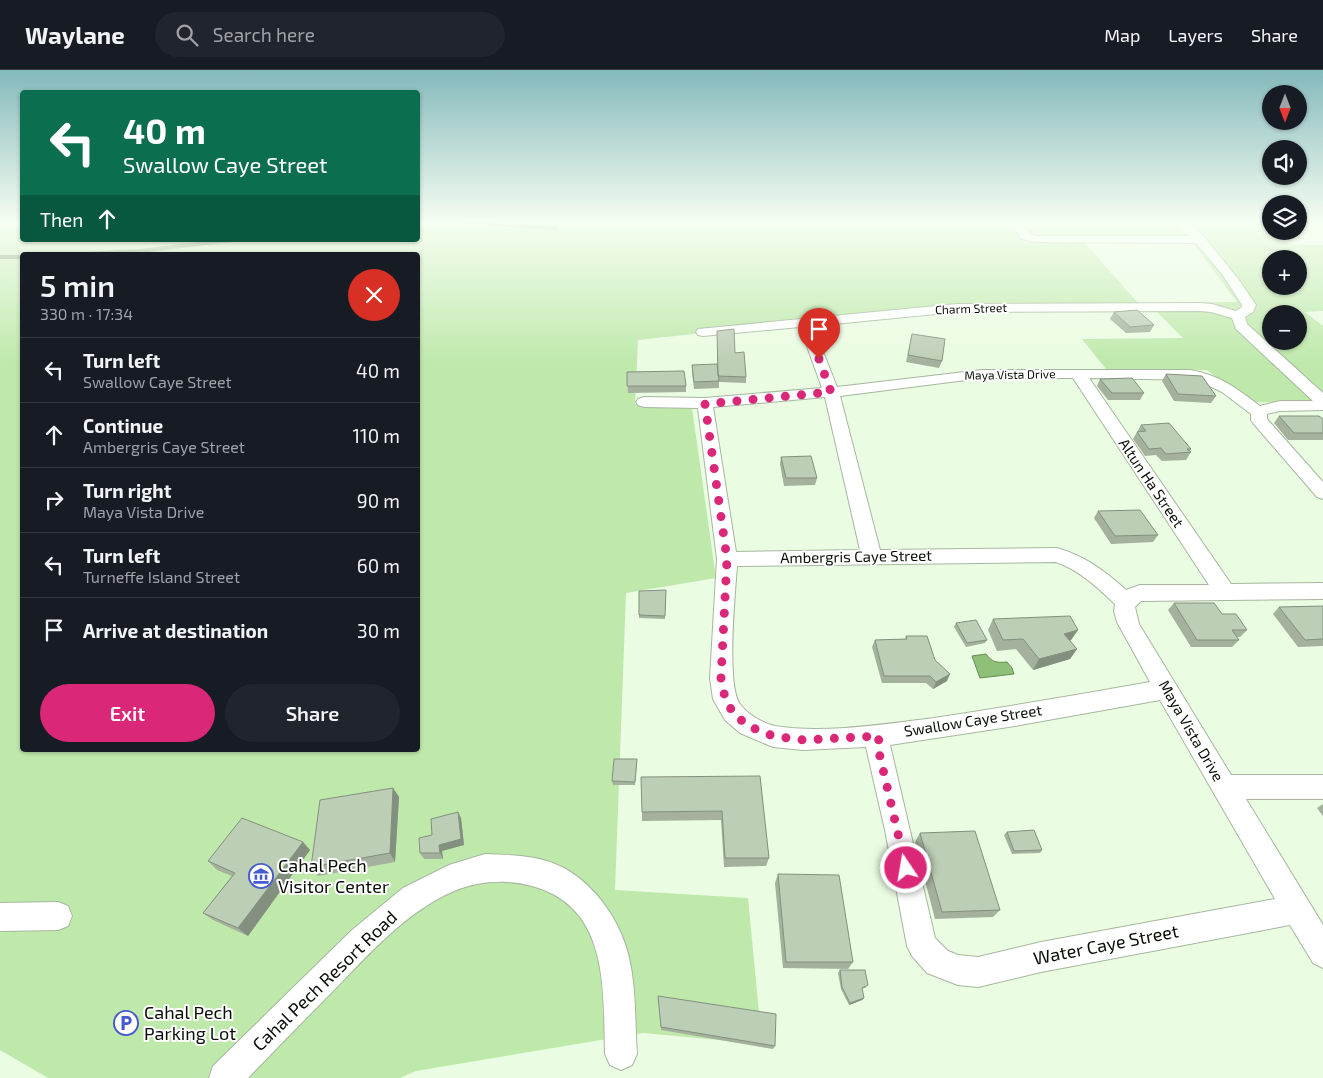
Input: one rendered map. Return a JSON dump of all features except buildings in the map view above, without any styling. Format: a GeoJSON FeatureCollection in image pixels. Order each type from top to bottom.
{"type":"FeatureCollection","features":[{"type":"Feature","properties":{"kind":"street"},"geometry":{"type":"LineString","coordinates":[[1225,269],[1249,305],[1248,310],[1238,316],[1238,321],[1247,332],[1323,401]]}},
{"type":"Feature","properties":{"kind":"street","name":"Charm Street"},"geometry":{"type":"LineString","coordinates":[[703,332],[974,307],[1200,307],[1212,308],[1238,316]]}},
{"type":"Feature","properties":{"kind":"street"},"geometry":{"type":"LineString","coordinates":[[805,322],[831,392],[872,558]]}},
{"type":"Feature","properties":{"kind":"street","name":"Maya Vista Drive"},"geometry":{"type":"LineString","coordinates":[[644,402],[705,404],[831,392],[982,374],[1202,375],[1220,382],[1259,412],[1258,420],[1323,493]]}},
{"type":"Feature","properties":{"kind":"street","name":"Altun Ha Street"},"geometry":{"type":"LineString","coordinates":[[1078,374],[1224,592]]}},
{"type":"Feature","properties":{"kind":"street"},"geometry":{"type":"LineString","coordinates":[[705,404],[727,559]]}},
{"type":"Feature","properties":{"kind":"street"},"geometry":{"type":"LineString","coordinates":[[1259,412],[1264,408],[1272,407],[1323,405]]}},
{"type":"Feature","properties":{"kind":"street","name":"Ambergris Caye Street"},"geometry":{"type":"LineString","coordinates":[[727,559],[1057,555],[1086,566],[1126,602]]}},
{"type":"Feature","properties":{"kind":"street","name":"Swallow Caye Street"},"geometry":{"type":"LineString","coordinates":[[727,559],[721,678],[725,698],[733,713],[748,726],[773,736],[803,740],[879,736],[1015,716],[1166,689]]}},
{"type":"Feature","properties":{"kind":"street"},"geometry":{"type":"LineString","coordinates":[[1126,602],[1131,596],[1140,594],[1323,591]]}},
{"type":"Feature","properties":{"kind":"street","name":"Maya Vista Drive"},"geometry":{"type":"LineString","coordinates":[[1126,602],[1123,610],[1125,618],[1223,787],[1323,953]]}},
{"type":"Feature","properties":{"kind":"street","name":"Water Caye Street"},"geometry":{"type":"LineString","coordinates":[[879,736],[878,748],[898,830],[922,946],[938,962],[958,970],[978,972],[1041,957],[1298,909]]}},
{"type":"Feature","properties":{"kind":"street"},"geometry":{"type":"LineString","coordinates":[[1223,787],[1323,787]]}},
{"type":"Feature","properties":{"kind":"street","name":"Cahal Pech Resort Road"},"geometry":{"type":"LineString","coordinates":[[225,1078],[362,940],[413,898],[449,879],[485,868],[520,868],[554,878],[585,901],[606,933],[617,972],[621,1054]]}},
{"type":"Feature","properties":{"kind":"street"},"geometry":{"type":"LineString","coordinates":[[0,917],[58,916]]}},
{"type":"Feature","properties":{"kind":"shaded area"},"geometry":{"type":"Polygon","coordinates":[[[0,269],[20,269],[20,752],[420,752],[420,269],[1108,269],[1138,303],[964,305],[638,340],[635,404],[692,408],[716,578],[626,593],[615,890],[748,898],[762,1044],[643,1033],[416,1071],[400,1078],[48,1078],[0,1050],[0,269]]]}},
{"type":"Feature","properties":{"kind":"shaded area"},"geometry":{"type":"Polygon","coordinates":[[[1212,269],[1262,269],[1262,295],[1307,295],[1307,269],[1323,269],[1323,311],[1307,312],[1307,305],[1262,305],[1262,350],[1307,350],[1307,314],[1323,326],[1323,403],[1246,402],[1207,370],[1106,369],[1082,339],[1183,338],[1148,303],[1237,302],[1212,269]]]}},
{"type":"Feature","properties":{"kind":"shaded area"},"geometry":{"type":"Polygon","coordinates":[[[986,654],[995,661],[1007,662],[1014,674],[980,678],[972,656],[986,654]]]}},
{"type":"Feature","properties":{"kind":"place","name":"Cahal Pech Visitor Center"},"geometry":{"type":"Point","coordinates":[261,876]}},
{"type":"Feature","properties":{"kind":"place","name":"Cahal Pech Parking Lot"},"geometry":{"type":"Point","coordinates":[126,1023]}},
{"type":"Feature","properties":{"kind":"route"},"geometry":{"type":"LineString","coordinates":[[819,359],[831,392],[705,404],[727,559],[725,568],[721,678],[725,698],[733,713],[748,726],[773,736],[803,740],[879,736],[878,748],[906,868]]}}]}
